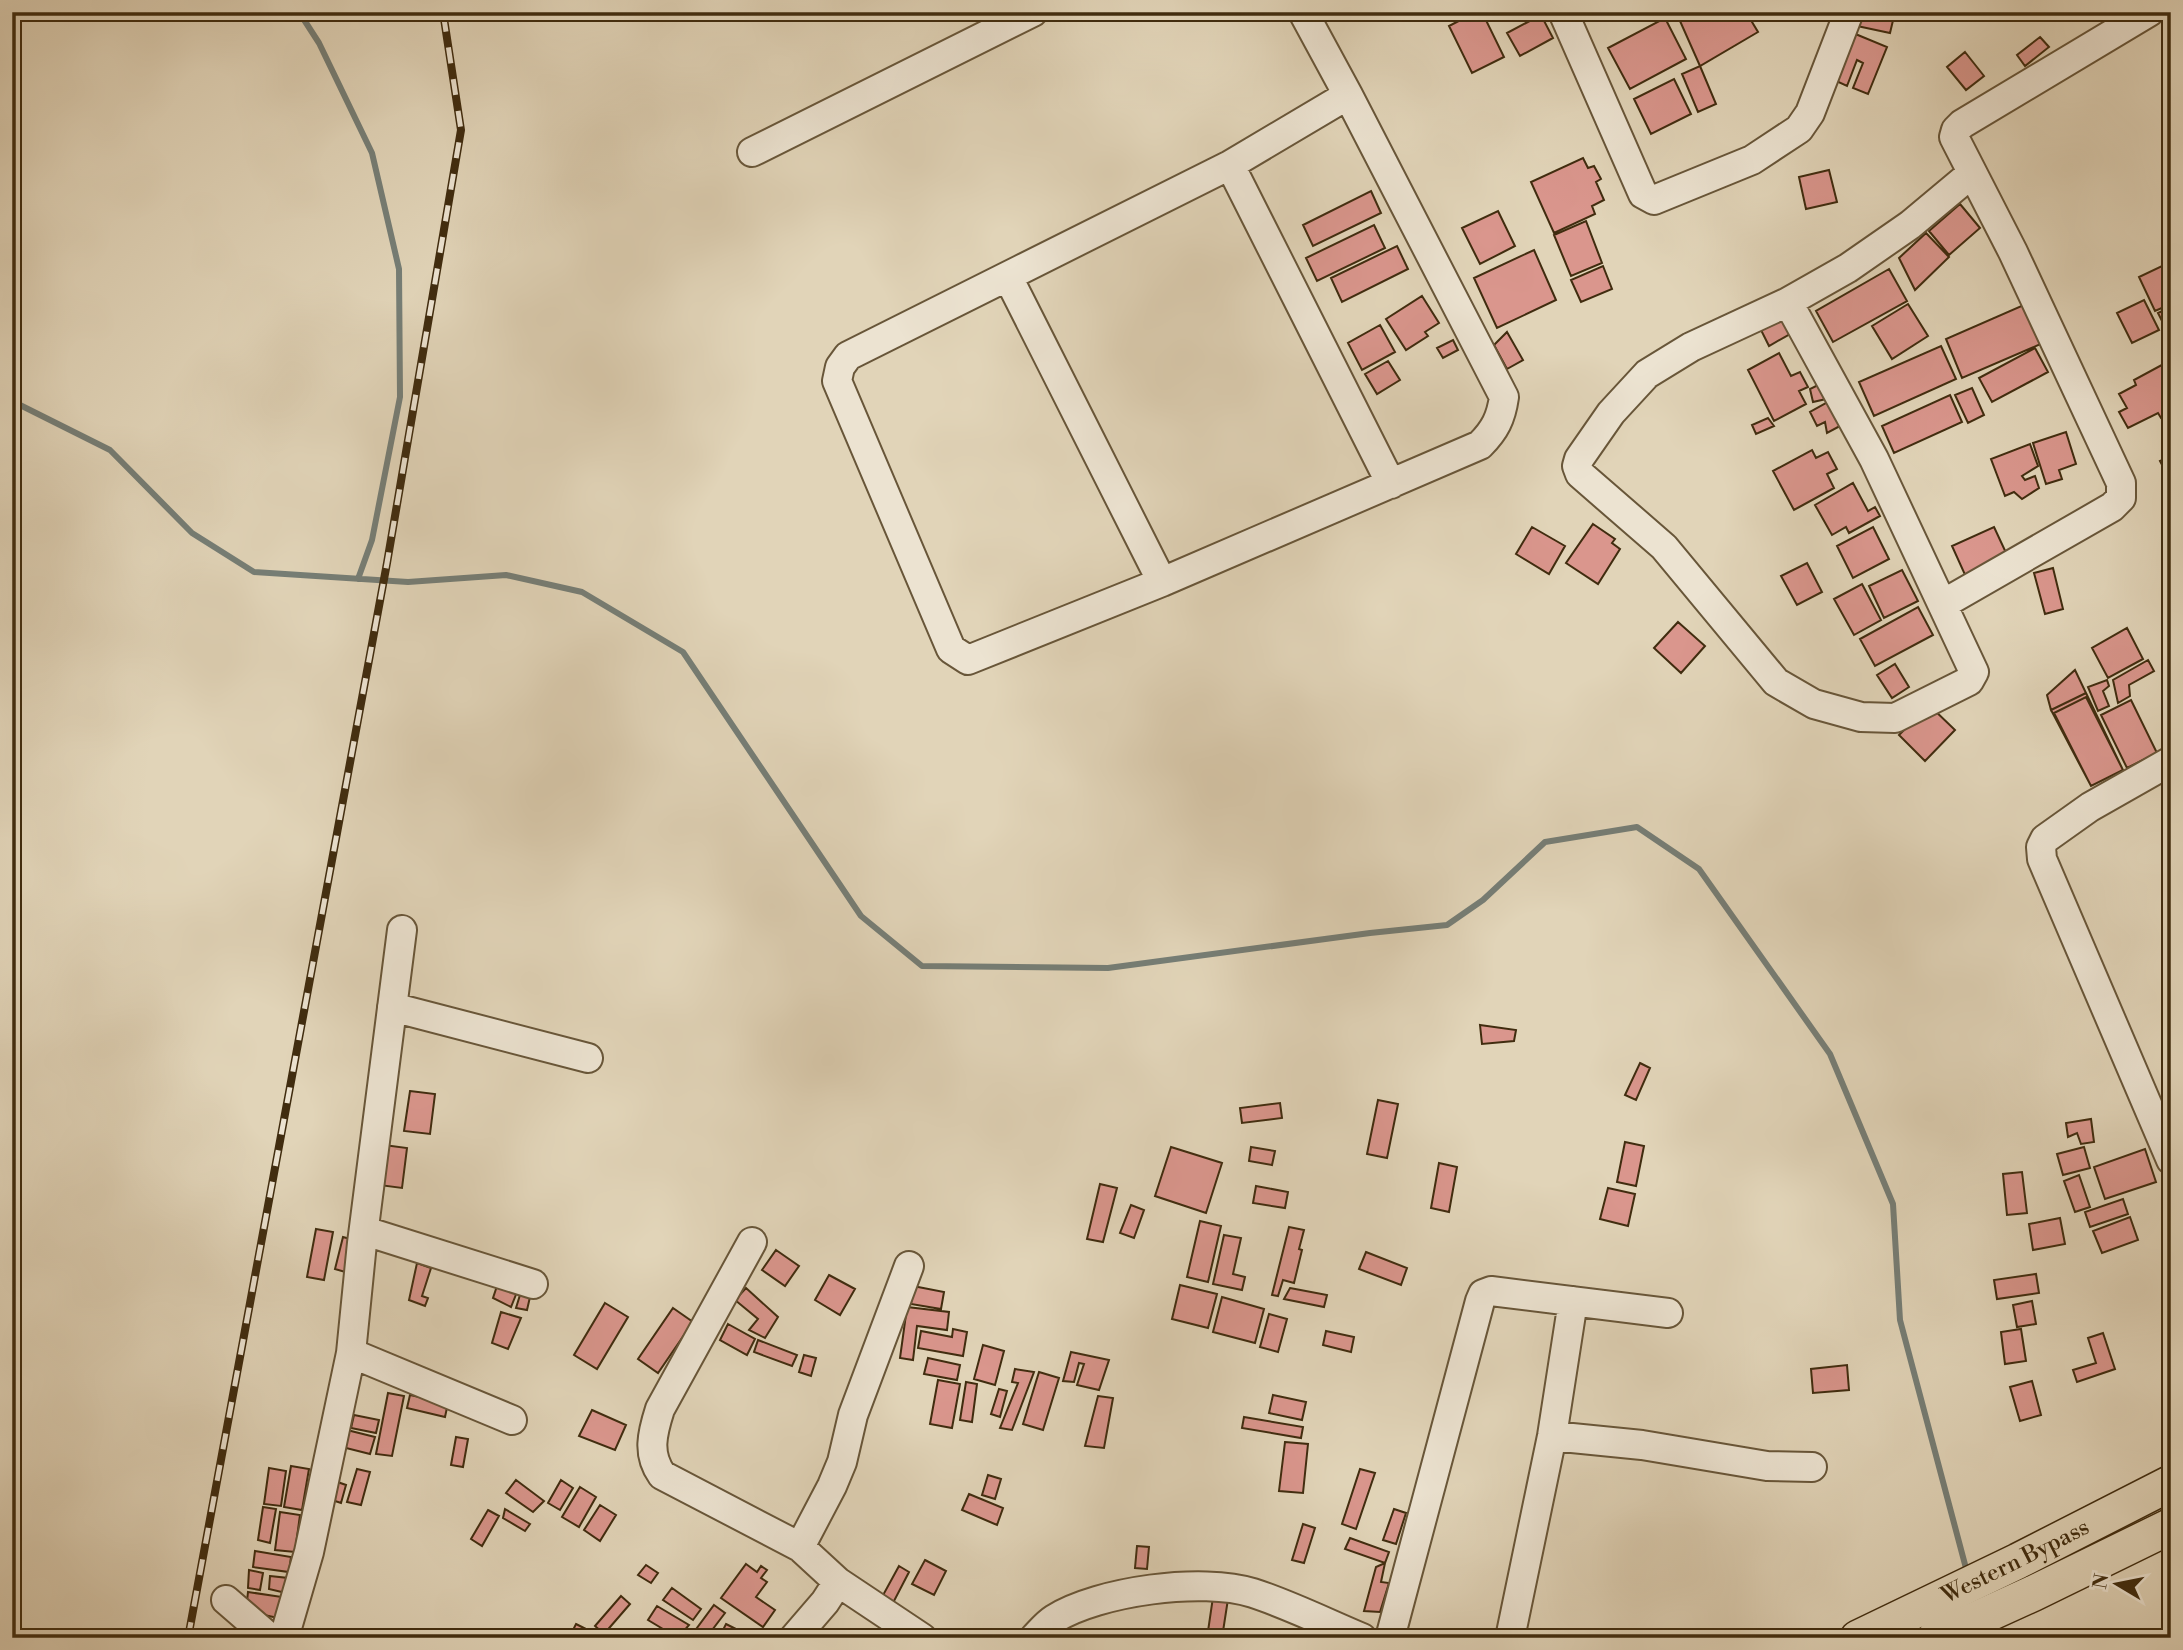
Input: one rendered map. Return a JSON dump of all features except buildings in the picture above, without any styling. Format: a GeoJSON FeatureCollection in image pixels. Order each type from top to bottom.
{"type":"FeatureCollection","features":[{"type":"Feature","properties":{"kind":"main road","name":"Western Bypass"},"geometry":{"type":"LineString","coordinates":[[1937,1624],[2018,1561],[2170,1481]]}},
{"type":"Feature","properties":{"kind":"main road","name":"Western Bypass"},"geometry":{"type":"LineString","coordinates":[[1858,1638],[1937,1624],[2034,1593],[2171,1526]]}},
{"type":"Feature","properties":{"kind":"street"},"geometry":{"type":"LineString","coordinates":[[752,152],[1033,12]]}},
{"type":"Feature","properties":{"kind":"street"},"geometry":{"type":"LineString","coordinates":[[1303,12],[1348,95],[1504,397],[1494,431],[1480,444],[1163,582],[968,660],[950,649],[837,381],[840,368],[848,356],[1230,165],[1348,95]]}},
{"type":"Feature","properties":{"kind":"street"},"geometry":{"type":"LineString","coordinates":[[1563,12],[1643,194],[1654,200],[1752,160],[1799,129],[1810,113],[1849,12]]}},
{"type":"Feature","properties":{"kind":"street"},"geometry":{"type":"LineString","coordinates":[[1943,604],[2112,507],[2121,498],[2121,483],[2013,252],[1971,174],[1954,137],[1956,130],[2149,12]]}},
{"type":"Feature","properties":{"kind":"street"},"geometry":{"type":"LineString","coordinates":[[1230,165],[1391,484]]}},
{"type":"Feature","properties":{"kind":"street"},"geometry":{"type":"LineString","coordinates":[[1788,302],[1874,459],[1974,672],[1969,681],[1895,718],[1861,718],[1814,704],[1776,682],[1664,547],[1580,474],[1579,459],[1611,413],[1647,374],[1691,347],[1788,302],[1848,268],[1910,225],[1971,174]]}},
{"type":"Feature","properties":{"kind":"street"},"geometry":{"type":"LineString","coordinates":[[1008,277],[1163,582]]}},
{"type":"Feature","properties":{"kind":"street"},"geometry":{"type":"LineString","coordinates":[[2171,761],[2090,807],[2045,839],[2041,847],[2042,859],[2171,1160]]}},
{"type":"Feature","properties":{"kind":"street"},"geometry":{"type":"LineString","coordinates":[[284,1638],[309,1552],[351,1353],[402,930]]}},
{"type":"Feature","properties":{"kind":"street"},"geometry":{"type":"LineString","coordinates":[[392,1007],[588,1058]]}},
{"type":"Feature","properties":{"kind":"street"},"geometry":{"type":"LineString","coordinates":[[365,1231],[533,1284]]}},
{"type":"Feature","properties":{"kind":"street"},"geometry":{"type":"LineString","coordinates":[[752,1242],[660,1409],[652,1433],[651,1451],[654,1464],[662,1475],[800,1547],[838,1582],[922,1638]]}},
{"type":"Feature","properties":{"kind":"street"},"geometry":{"type":"LineString","coordinates":[[800,1547],[842,1462],[853,1415],[909,1266]]}},
{"type":"Feature","properties":{"kind":"street"},"geometry":{"type":"LineString","coordinates":[[1390,1638],[1483,1294],[1491,1291],[1668,1313]]}},
{"type":"Feature","properties":{"kind":"street"},"geometry":{"type":"LineString","coordinates":[[1510,1638],[1552,1436],[1573,1301]]}},
{"type":"Feature","properties":{"kind":"street"},"geometry":{"type":"LineString","coordinates":[[351,1353],[512,1420]]}},
{"type":"Feature","properties":{"kind":"street"},"geometry":{"type":"LineString","coordinates":[[1552,1436],[1642,1445],[1767,1466],[1812,1467]]}},
{"type":"Feature","properties":{"kind":"street"},"geometry":{"type":"LineString","coordinates":[[794,1638],[825,1602],[838,1582]]}},
{"type":"Feature","properties":{"kind":"street"},"geometry":{"type":"LineString","coordinates":[[1034,1638],[1052,1620],[1087,1603],[1148,1590],[1209,1586],[1250,1592],[1362,1638]]}},
{"type":"Feature","properties":{"kind":"street"},"geometry":{"type":"LineString","coordinates":[[226,1600],[257,1633]]}},
{"type":"Feature","properties":{"kind":"waterway"},"geometry":{"type":"LineString","coordinates":[[299,12],[319,43],[372,153],[399,269],[400,397],[372,540],[358,579]]}},
{"type":"Feature","properties":{"kind":"waterway"},"geometry":{"type":"LineString","coordinates":[[12,401],[110,450],[192,533],[254,572],[408,582],[506,575],[582,592],[683,652],[861,916],[922,966],[1108,968],[1447,925],[1483,900],[1545,842],[1637,827],[1699,869],[1830,1054],[1893,1204],[1900,1320],[1967,1572]]}},
{"type":"Feature","properties":{"kind":"railway"},"geometry":{"type":"LineString","coordinates":[[188,1638],[387,563],[461,130],[443,12]]}}]}
